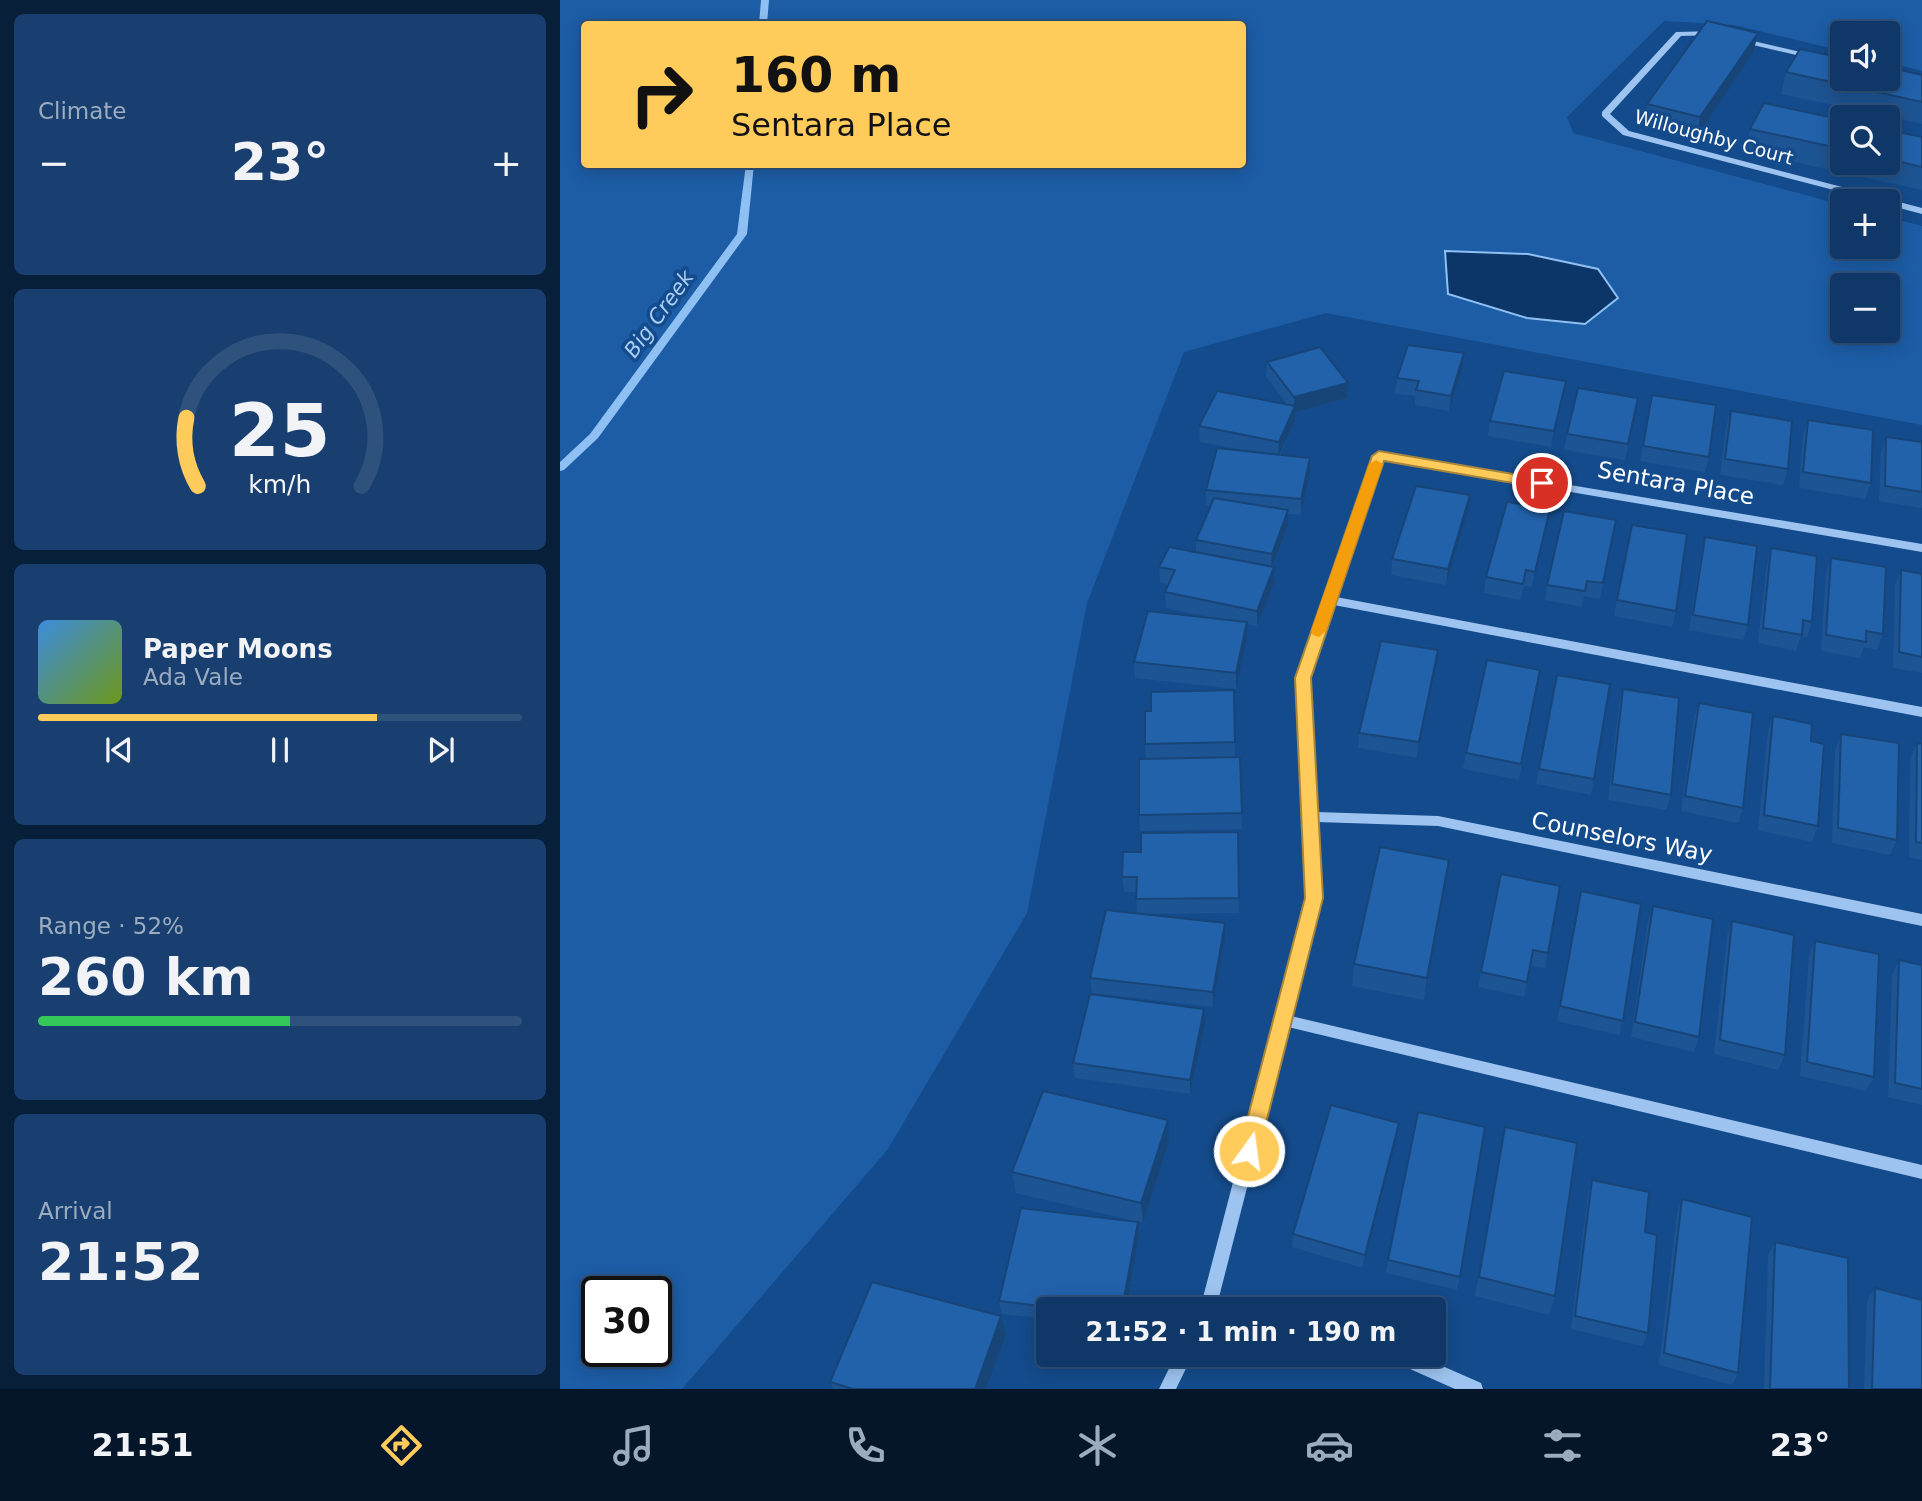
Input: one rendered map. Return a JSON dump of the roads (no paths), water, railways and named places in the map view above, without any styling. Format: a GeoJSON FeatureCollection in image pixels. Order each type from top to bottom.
{"type":"FeatureCollection","features":[{"type":"Feature","properties":{"kind":"street","name":"Willoughby Court"},"geometry":{"type":"LineString","coordinates":[[1830,61],[1710,32],[1679,34],[1605,114],[1626,133],[1837,189]]}},
{"type":"Feature","properties":{"kind":"street","name":"Willoughby Court"},"geometry":{"type":"LineString","coordinates":[[1900,206],[1922,211]]}},
{"type":"Feature","properties":{"kind":"street","name":"Sentara Place"},"geometry":{"type":"LineString","coordinates":[[1211,1297],[1314,898],[1303,678],[1379,456],[1922,548]]}},
{"type":"Feature","properties":{"kind":"street"},"geometry":{"type":"LineString","coordinates":[[1330,600],[1922,712]]}},
{"type":"Feature","properties":{"kind":"street","name":"Counselors Way"},"geometry":{"type":"LineString","coordinates":[[1311,817],[1438,821],[1922,919]]}},
{"type":"Feature","properties":{"kind":"street"},"geometry":{"type":"LineString","coordinates":[[1283,1020],[1922,1172]]}},
{"type":"Feature","properties":{"kind":"street"},"geometry":{"type":"LineString","coordinates":[[1167,1389],[1178,1367]]}},
{"type":"Feature","properties":{"kind":"street"},"geometry":{"type":"LineString","coordinates":[[1423,1367],[1475,1389]]}},
{"type":"Feature","properties":{"kind":"waterway","name":"Big Creek"},"geometry":{"type":"LineString","coordinates":[[763,21],[765,0]]}},
{"type":"Feature","properties":{"kind":"waterway","name":"Big Creek"},"geometry":{"type":"LineString","coordinates":[[560,468],[594,436],[742,234],[750,168]]}}]}
